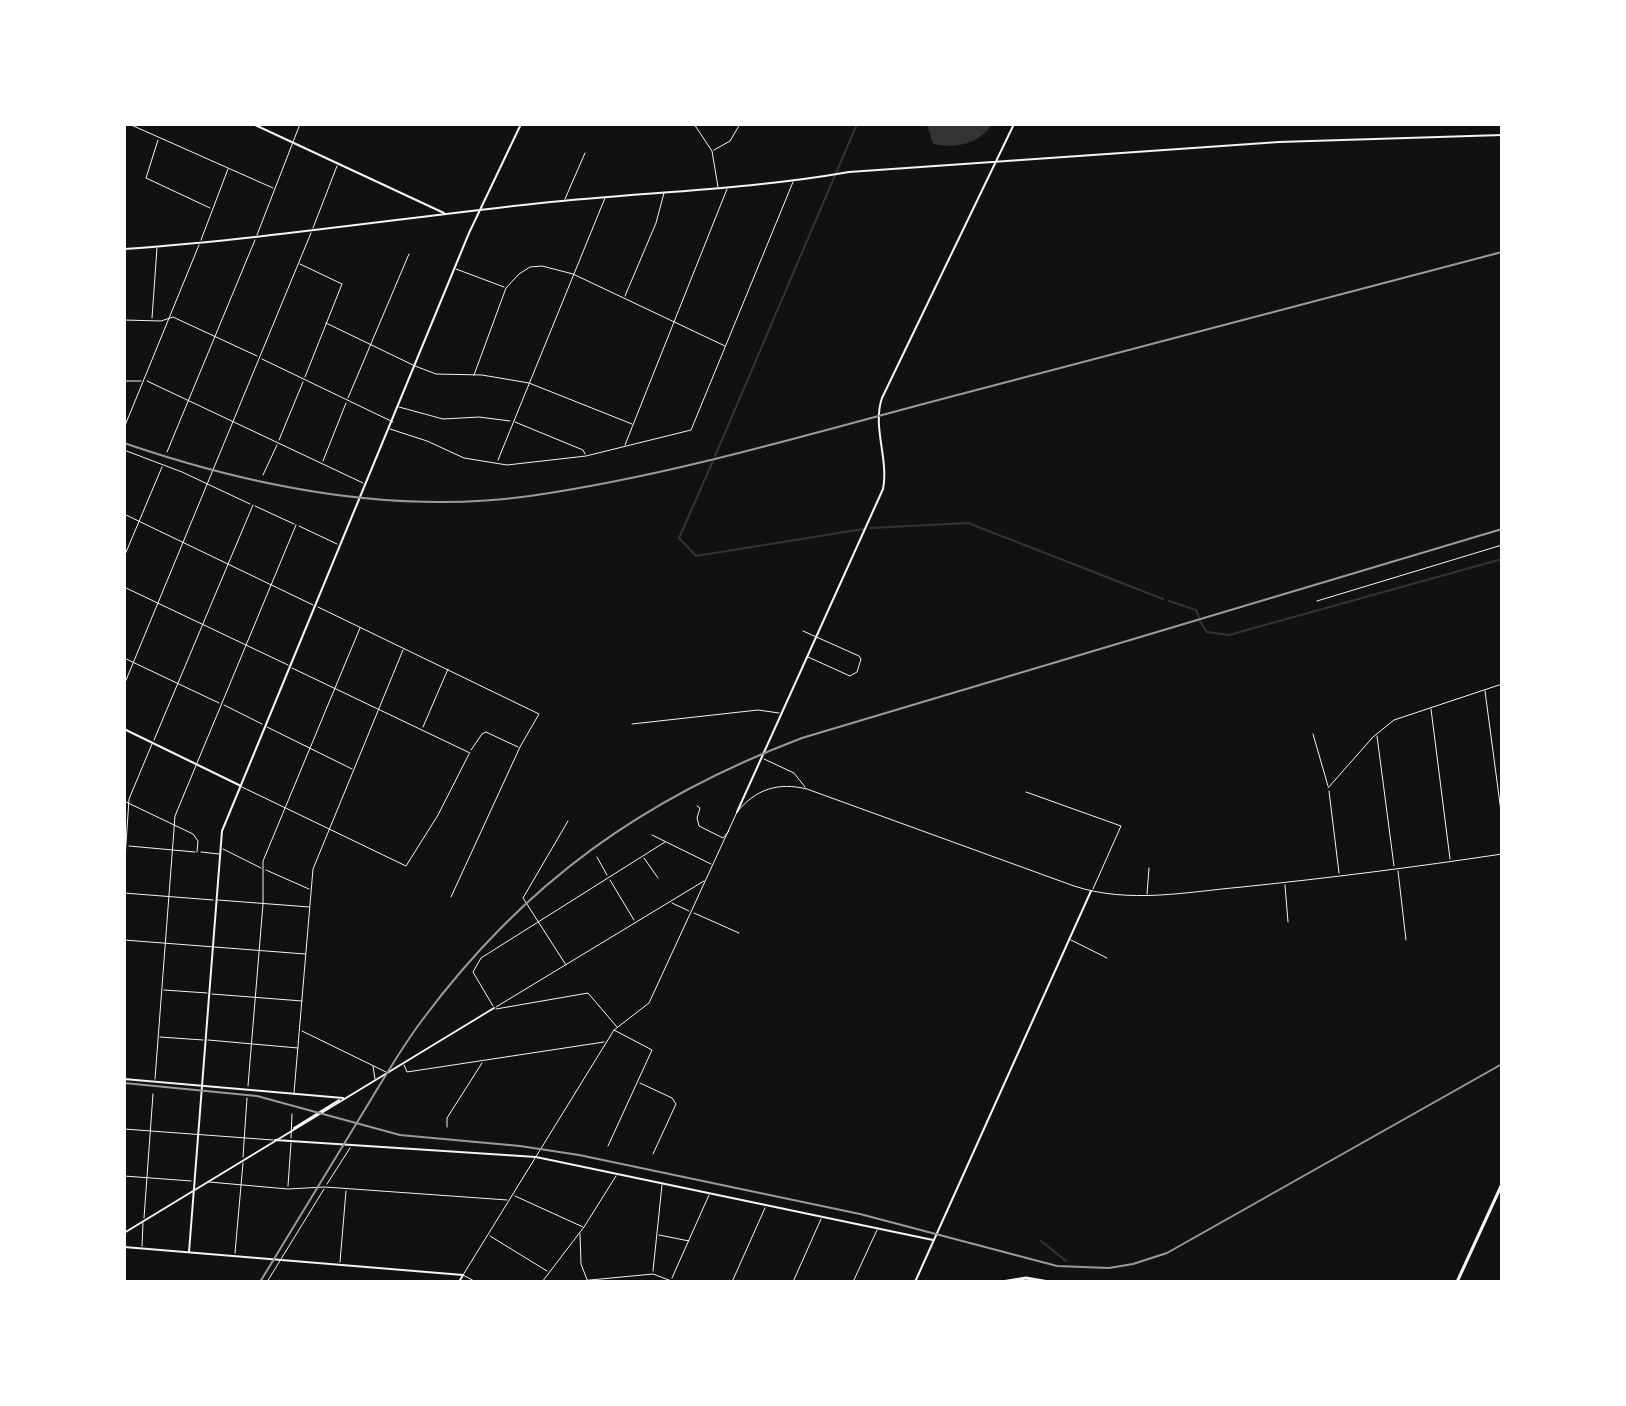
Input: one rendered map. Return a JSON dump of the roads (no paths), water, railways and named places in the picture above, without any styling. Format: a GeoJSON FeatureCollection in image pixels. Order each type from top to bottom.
{"type":"FeatureCollection","features":[{"type":"Feature","properties":{"kind":"main road"},"geometry":{"type":"LineString","coordinates":[[1457,1282],[1502,1184]]}},
{"type":"Feature","properties":{"kind":"main road"},"geometry":{"type":"LineString","coordinates":[[1002,1282],[1026,1278],[1049,1282]]}},
{"type":"Feature","properties":{"kind":"street"},"geometry":{"type":"LineString","coordinates":[[129,124],[275,189]]}},
{"type":"Feature","properties":{"kind":"street"},"geometry":{"type":"LineString","coordinates":[[253,124],[446,215]]}},
{"type":"Feature","properties":{"kind":"street"},"geometry":{"type":"LineString","coordinates":[[167,452],[300,124]]}},
{"type":"Feature","properties":{"kind":"street"},"geometry":{"type":"LineString","coordinates":[[189,1252],[220,848],[225,824],[454,269],[521,124]]}},
{"type":"Feature","properties":{"kind":"street"},"geometry":{"type":"LineString","coordinates":[[679,124],[687,124]]}},
{"type":"Feature","properties":{"kind":"street"},"geometry":{"type":"LineString","coordinates":[[694,124],[712,151],[719,189]]}},
{"type":"Feature","properties":{"kind":"street"},"geometry":{"type":"LineString","coordinates":[[712,151],[730,141],[740,124]]}},
{"type":"Feature","properties":{"kind":"street"},"geometry":{"type":"LineString","coordinates":[[459,1282],[614,1030],[649,1003],[883,489],[885,464],[879,407],[1014,124]]}},
{"type":"Feature","properties":{"kind":"street"},"geometry":{"type":"LineString","coordinates":[[124,249],[256,238],[564,201],[793,182],[849,172],[1293,142],[1502,135]]}},
{"type":"Feature","properties":{"kind":"street"},"geometry":{"type":"LineString","coordinates":[[159,137],[146,178],[213,209]]}},
{"type":"Feature","properties":{"kind":"street"},"geometry":{"type":"LineString","coordinates":[[564,201],[585,153]]}},
{"type":"Feature","properties":{"kind":"street"},"geometry":{"type":"LineString","coordinates":[[124,685],[338,164]]}},
{"type":"Feature","properties":{"kind":"street"},"geometry":{"type":"LineString","coordinates":[[124,428],[228,169]]}},
{"type":"Feature","properties":{"kind":"street"},"geometry":{"type":"LineString","coordinates":[[390,429],[464,458],[517,465],[586,456],[691,430],[793,182]]}},
{"type":"Feature","properties":{"kind":"street"},"geometry":{"type":"LineString","coordinates":[[625,448],[727,189]]}},
{"type":"Feature","properties":{"kind":"street"},"geometry":{"type":"LineString","coordinates":[[623,299],[656,223],[664,192]]}},
{"type":"Feature","properties":{"kind":"street"},"geometry":{"type":"LineString","coordinates":[[497,462],[605,197]]}},
{"type":"Feature","properties":{"kind":"street"},"geometry":{"type":"LineString","coordinates":[[152,321],[158,246]]}},
{"type":"Feature","properties":{"kind":"street"},"geometry":{"type":"LineString","coordinates":[[322,463],[409,254]]}},
{"type":"Feature","properties":{"kind":"street"},"geometry":{"type":"LineString","coordinates":[[263,475],[342,284],[298,263]]}},
{"type":"Feature","properties":{"kind":"street"},"geometry":{"type":"LineString","coordinates":[[474,375],[506,288],[530,267],[542,266],[573,274],[726,346]]}},
{"type":"Feature","properties":{"kind":"street"},"geometry":{"type":"LineString","coordinates":[[454,269],[506,288]]}},
{"type":"Feature","properties":{"kind":"street"},"geometry":{"type":"LineString","coordinates":[[124,320],[152,321],[173,317],[393,422]]}},
{"type":"Feature","properties":{"kind":"street"},"geometry":{"type":"LineString","coordinates":[[326,323],[415,366],[443,375],[474,375],[529,383],[632,424]]}},
{"type":"Feature","properties":{"kind":"street"},"geometry":{"type":"LineString","coordinates":[[124,381],[144,381],[189,400],[365,484]]}},
{"type":"Feature","properties":{"kind":"street"},"geometry":{"type":"LineString","coordinates":[[399,407],[443,419],[479,417],[513,421],[583,450],[586,456]]}},
{"type":"Feature","properties":{"kind":"street"},"geometry":{"type":"LineString","coordinates":[[124,450],[207,483],[340,545]]}},
{"type":"Feature","properties":{"kind":"street"},"geometry":{"type":"LineString","coordinates":[[124,557],[163,465]]}},
{"type":"Feature","properties":{"kind":"street"},"geometry":{"type":"LineString","coordinates":[[124,873],[129,804],[253,505]]}},
{"type":"Feature","properties":{"kind":"street"},"geometry":{"type":"LineString","coordinates":[[124,514],[539,714],[520,747],[451,897]]}},
{"type":"Feature","properties":{"kind":"street"},"geometry":{"type":"LineString","coordinates":[[155,1082],[173,824],[296,525]]}},
{"type":"Feature","properties":{"kind":"street"},"geometry":{"type":"LineString","coordinates":[[1317,601],[1502,545]]}},
{"type":"Feature","properties":{"kind":"street"},"geometry":{"type":"LineString","coordinates":[[124,587],[470,753]]}},
{"type":"Feature","properties":{"kind":"street"},"geometry":{"type":"LineString","coordinates":[[248,1089],[263,904],[263,861],[360,627]]}},
{"type":"Feature","properties":{"kind":"street"},"geometry":{"type":"LineString","coordinates":[[803,631],[859,656],[857,672],[848,676],[808,656]]}},
{"type":"Feature","properties":{"kind":"street"},"geometry":{"type":"LineString","coordinates":[[294,1093],[313,869],[404,648]]}},
{"type":"Feature","properties":{"kind":"street"},"geometry":{"type":"LineString","coordinates":[[124,658],[353,769]]}},
{"type":"Feature","properties":{"kind":"street"},"geometry":{"type":"LineString","coordinates":[[422,729],[448,669]]}},
{"type":"Feature","properties":{"kind":"street"},"geometry":{"type":"LineString","coordinates":[[1328,788],[1376,734],[1400,717],[1502,684]]}},
{"type":"Feature","properties":{"kind":"street"},"geometry":{"type":"LineString","coordinates":[[1485,690],[1502,819]]}},
{"type":"Feature","properties":{"kind":"street"},"geometry":{"type":"LineString","coordinates":[[1431,706],[1450,862]]}},
{"type":"Feature","properties":{"kind":"street"},"geometry":{"type":"LineString","coordinates":[[632,724],[762,709],[782,713]]}},
{"type":"Feature","properties":{"kind":"street"},"geometry":{"type":"LineString","coordinates":[[124,729],[406,866],[482,734],[486,732],[520,747]]}},
{"type":"Feature","properties":{"kind":"street"},"geometry":{"type":"LineString","coordinates":[[1313,734],[1328,788],[1339,875]]}},
{"type":"Feature","properties":{"kind":"street"},"geometry":{"type":"LineString","coordinates":[[1376,734],[1406,940]]}},
{"type":"Feature","properties":{"kind":"street"},"geometry":{"type":"LineString","coordinates":[[762,758],[794,773],[807,789]]}},
{"type":"Feature","properties":{"kind":"street"},"geometry":{"type":"LineString","coordinates":[[737,812],[751,797],[771,787],[807,789],[1091,891],[1147,897],[1285,883],[1502,854]]}},
{"type":"Feature","properties":{"kind":"street"},"geometry":{"type":"LineString","coordinates":[[915,1282],[1121,826],[1026,792]]}},
{"type":"Feature","properties":{"kind":"street"},"geometry":{"type":"LineString","coordinates":[[124,801],[196,836],[197,852]]}},
{"type":"Feature","properties":{"kind":"street"},"geometry":{"type":"LineString","coordinates":[[697,806],[700,808],[697,818],[699,826],[723,838],[731,828]]}},
{"type":"Feature","properties":{"kind":"street"},"geometry":{"type":"LineString","coordinates":[[566,965],[525,904],[524,892],[568,821]]}},
{"type":"Feature","properties":{"kind":"street"},"geometry":{"type":"LineString","coordinates":[[652,835],[713,865]]}},
{"type":"Feature","properties":{"kind":"street"},"geometry":{"type":"LineString","coordinates":[[617,1027],[588,993],[501,1010],[494,1008],[472,968],[481,958],[536,922],[665,842]]}},
{"type":"Feature","properties":{"kind":"street"},"geometry":{"type":"LineString","coordinates":[[126,845],[220,854]]}},
{"type":"Feature","properties":{"kind":"street"},"geometry":{"type":"LineString","coordinates":[[220,848],[310,890]]}},
{"type":"Feature","properties":{"kind":"street"},"geometry":{"type":"LineString","coordinates":[[643,855],[658,878]]}},
{"type":"Feature","properties":{"kind":"street"},"geometry":{"type":"LineString","coordinates":[[597,857],[636,923]]}},
{"type":"Feature","properties":{"kind":"street"},"geometry":{"type":"LineString","coordinates":[[1147,897],[1149,868]]}},
{"type":"Feature","properties":{"kind":"street"},"geometry":{"type":"LineString","coordinates":[[124,1233],[705,880]]}},
{"type":"Feature","properties":{"kind":"street"},"geometry":{"type":"LineString","coordinates":[[1285,883],[1288,922]]}},
{"type":"Feature","properties":{"kind":"street"},"geometry":{"type":"LineString","coordinates":[[124,893],[309,907]]}},
{"type":"Feature","properties":{"kind":"street"},"geometry":{"type":"LineString","coordinates":[[669,902],[739,933]]}},
{"type":"Feature","properties":{"kind":"street"},"geometry":{"type":"LineString","coordinates":[[1069,939],[1107,958]]}},
{"type":"Feature","properties":{"kind":"street"},"geometry":{"type":"LineString","coordinates":[[124,940],[306,954]]}},
{"type":"Feature","properties":{"kind":"street"},"geometry":{"type":"LineString","coordinates":[[162,990],[302,1001]]}},
{"type":"Feature","properties":{"kind":"street"},"geometry":{"type":"LineString","coordinates":[[300,1030],[386,1072]]}},
{"type":"Feature","properties":{"kind":"street"},"geometry":{"type":"LineString","coordinates":[[608,1146],[652,1050],[614,1030]]}},
{"type":"Feature","properties":{"kind":"street"},"geometry":{"type":"LineString","coordinates":[[158,1037],[298,1048]]}},
{"type":"Feature","properties":{"kind":"street"},"geometry":{"type":"LineString","coordinates":[[403,1062],[407,1072],[606,1042]]}},
{"type":"Feature","properties":{"kind":"street"},"geometry":{"type":"LineString","coordinates":[[447,1127],[447,1118],[483,1060]]}},
{"type":"Feature","properties":{"kind":"street"},"geometry":{"type":"LineString","coordinates":[[372,1064],[375,1079]]}},
{"type":"Feature","properties":{"kind":"street"},"geometry":{"type":"LineString","coordinates":[[124,1079],[344,1098]]}},
{"type":"Feature","properties":{"kind":"street"},"geometry":{"type":"LineString","coordinates":[[638,1082],[676,1102],[653,1154]]}},
{"type":"Feature","properties":{"kind":"street"},"geometry":{"type":"LineString","coordinates":[[141,1248],[153,1094]]}},
{"type":"Feature","properties":{"kind":"street"},"geometry":{"type":"LineString","coordinates":[[235,1256],[247,1098]]}},
{"type":"Feature","properties":{"kind":"street"},"geometry":{"type":"LineString","coordinates":[[288,1189],[292,1114]]}},
{"type":"Feature","properties":{"kind":"street"},"geometry":{"type":"LineString","coordinates":[[124,1129],[536,1157],[933,1240]]}},
{"type":"Feature","properties":{"kind":"street"},"geometry":{"type":"LineString","coordinates":[[267,1282],[353,1143]]}},
{"type":"Feature","properties":{"kind":"street"},"geometry":{"type":"LineString","coordinates":[[542,1282],[584,1227],[618,1172]]}},
{"type":"Feature","properties":{"kind":"street"},"geometry":{"type":"LineString","coordinates":[[124,1176],[288,1189],[325,1187],[509,1200]]}},
{"type":"Feature","properties":{"kind":"street"},"geometry":{"type":"LineString","coordinates":[[654,1282],[663,1182]]}},
{"type":"Feature","properties":{"kind":"street"},"geometry":{"type":"LineString","coordinates":[[340,1265],[346,1189]]}},
{"type":"Feature","properties":{"kind":"street"},"geometry":{"type":"LineString","coordinates":[[569,1282],[653,1274],[672,1281],[710,1192]]}},
{"type":"Feature","properties":{"kind":"street"},"geometry":{"type":"LineString","coordinates":[[513,1195],[584,1227]]}},
{"type":"Feature","properties":{"kind":"street"},"geometry":{"type":"LineString","coordinates":[[732,1282],[767,1204]]}},
{"type":"Feature","properties":{"kind":"street"},"geometry":{"type":"LineString","coordinates":[[793,1282],[823,1216]]}},
{"type":"Feature","properties":{"kind":"street"},"geometry":{"type":"LineString","coordinates":[[853,1282],[878,1228]]}},
{"type":"Feature","properties":{"kind":"street"},"geometry":{"type":"LineString","coordinates":[[580,1232],[581,1264],[588,1281]]}},
{"type":"Feature","properties":{"kind":"street"},"geometry":{"type":"LineString","coordinates":[[657,1234],[689,1241]]}},
{"type":"Feature","properties":{"kind":"street"},"geometry":{"type":"LineString","coordinates":[[488,1235],[549,1272]]}},
{"type":"Feature","properties":{"kind":"street"},"geometry":{"type":"LineString","coordinates":[[124,1247],[463,1275],[476,1282]]}},
{"type":"Feature","properties":{"kind":"waterway"},"geometry":{"type":"LineString","coordinates":[[715,456],[857,124]]}},
{"type":"Feature","properties":{"kind":"waterway"},"geometry":{"type":"LineString","coordinates":[[713,461],[679,538],[696,556],[863,529]]}},
{"type":"Feature","properties":{"kind":"waterway"},"geometry":{"type":"LineString","coordinates":[[870,528],[968,523],[1163,599]]}},
{"type":"Feature","properties":{"kind":"waterway"},"geometry":{"type":"LineString","coordinates":[[1200,621],[1207,632],[1229,635],[1502,559]]}},
{"type":"Feature","properties":{"kind":"waterway"},"geometry":{"type":"LineString","coordinates":[[1169,601],[1196,610],[1199,617]]}},
{"type":"Feature","properties":{"kind":"waterway"},"geometry":{"type":"LineString","coordinates":[[1041,1241],[1066,1261]]}},
{"type":"Feature","properties":{"kind":"railway"},"geometry":{"type":"LineString","coordinates":[[124,443],[222,473],[324,493],[427,502],[530,496],[640,476],[749,450],[1502,252]]}},
{"type":"Feature","properties":{"kind":"railway"},"geometry":{"type":"LineString","coordinates":[[260,1282],[400,1053],[462,970],[546,886],[640,817],[690,788],[802,738],[1502,529]]}},
{"type":"Feature","properties":{"kind":"railway"},"geometry":{"type":"LineString","coordinates":[[124,1083],[257,1096],[400,1135],[579,1155],[860,1214],[1057,1266],[1109,1268],[1167,1253],[1502,1064]]}}]}
